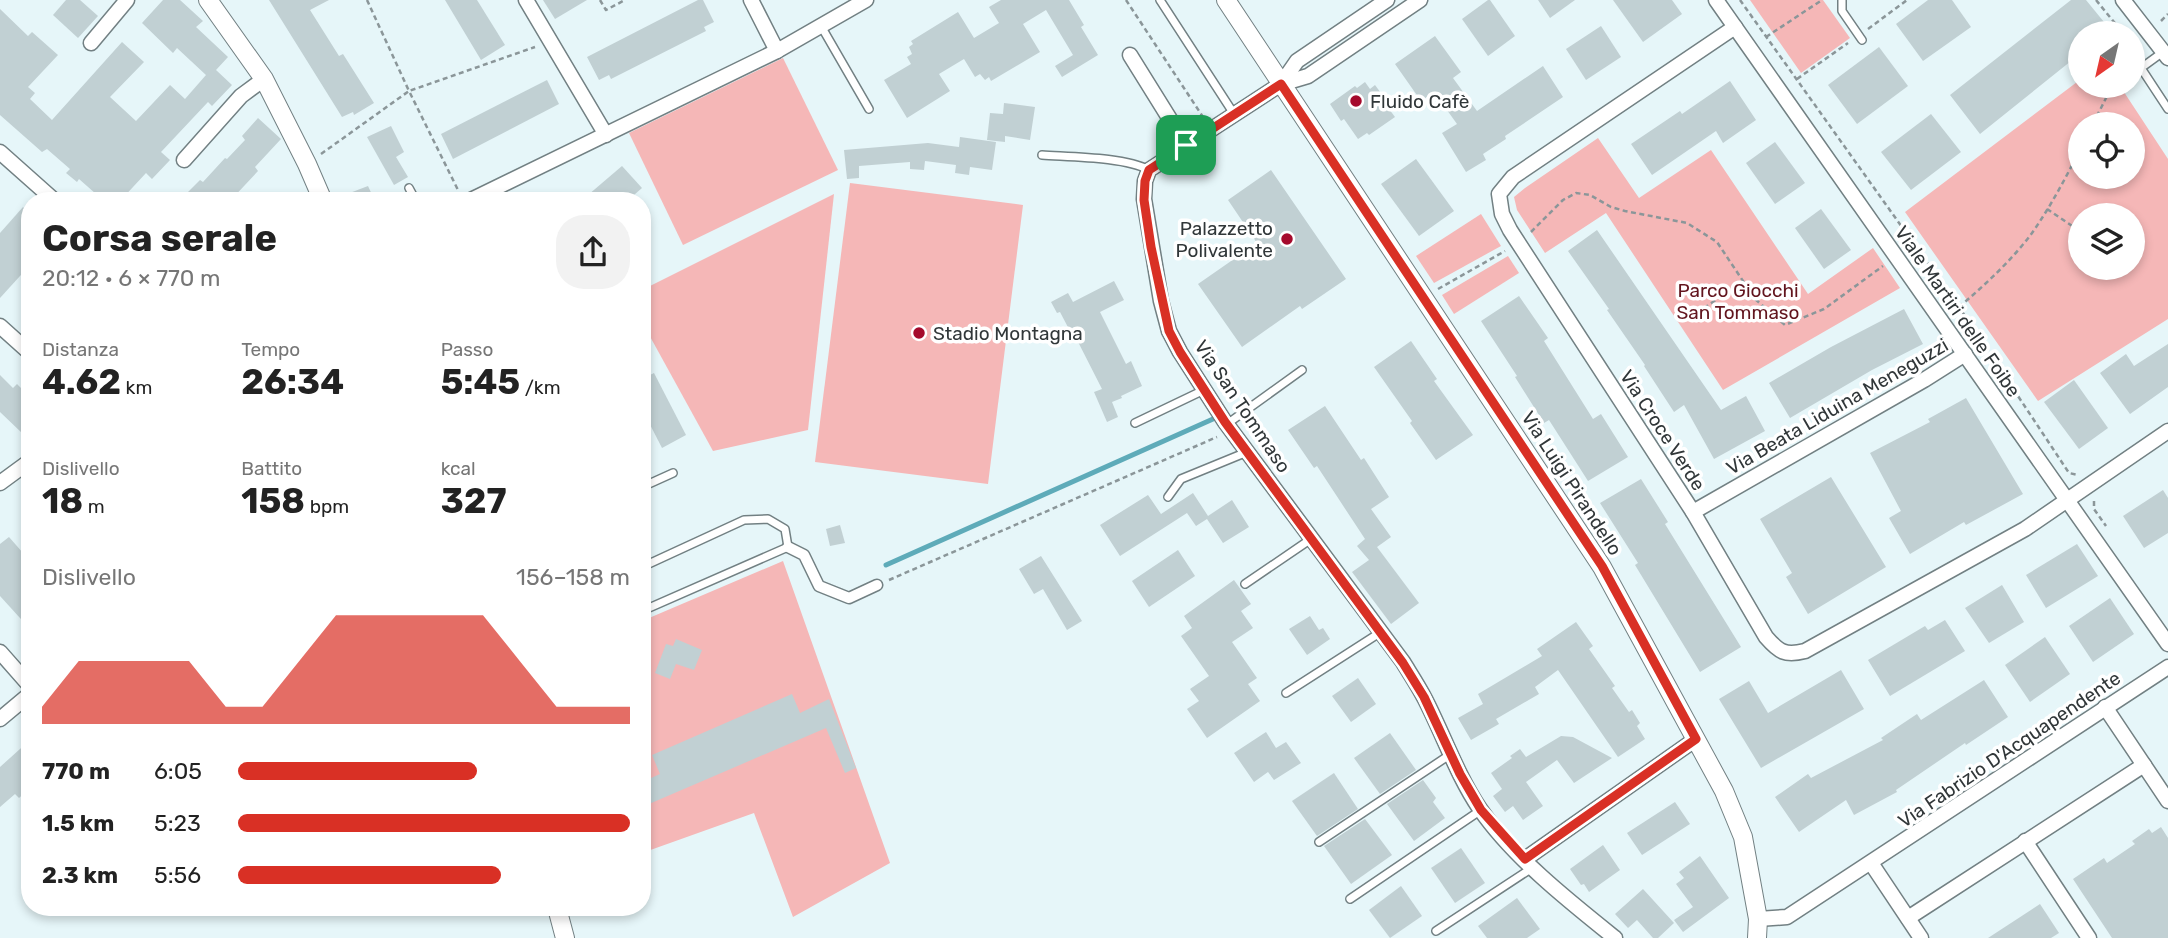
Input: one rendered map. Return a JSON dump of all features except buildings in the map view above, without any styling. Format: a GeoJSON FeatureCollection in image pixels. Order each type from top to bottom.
{"type":"FeatureCollection","features":[{"type":"Feature","properties":{"kind":"street"},"geometry":{"type":"LineString","coordinates":[[91,43],[127,0]]}},
{"type":"Feature","properties":{"kind":"street"},"geometry":{"type":"LineString","coordinates":[[208,0],[264,79],[319,192]]}},
{"type":"Feature","properties":{"kind":"street"},"geometry":{"type":"LineString","coordinates":[[526,0],[606,135]]}},
{"type":"Feature","properties":{"kind":"street"},"geometry":{"type":"LineString","coordinates":[[751,0],[777,51]]}},
{"type":"Feature","properties":{"kind":"street"},"geometry":{"type":"LineString","coordinates":[[478,192],[606,135],[777,51],[866,0]]}},
{"type":"Feature","properties":{"kind":"street"},"geometry":{"type":"LineString","coordinates":[[1226,0],[1281,84]]}},
{"type":"Feature","properties":{"kind":"street"},"geometry":{"type":"LineString","coordinates":[[1281,84],[1297,61],[1387,0]]}},
{"type":"Feature","properties":{"kind":"street"},"geometry":{"type":"LineString","coordinates":[[1149,170],[1281,84],[1308,76],[1420,0]]}},
{"type":"Feature","properties":{"kind":"street","name":"Viale Martiri delle Foibe"},"geometry":{"type":"LineString","coordinates":[[1716,0],[2168,644]]}},
{"type":"Feature","properties":{"kind":"street"},"geometry":{"type":"LineString","coordinates":[[2123,0],[2166,55]]}},
{"type":"Feature","properties":{"kind":"street","name":"Via Croce Verde"},"geometry":{"type":"LineString","coordinates":[[1735,27],[1513,177],[1499,194],[1502,214],[1510,230],[1693,512],[1766,637],[1777,649],[1792,655],[1805,652],[2025,529],[2068,500]]}},
{"type":"Feature","properties":{"kind":"street"},"geometry":{"type":"LineString","coordinates":[[1130,55],[1186,145]]}},
{"type":"Feature","properties":{"kind":"street"},"geometry":{"type":"LineString","coordinates":[[184,160],[241,96],[264,79]]}},
{"type":"Feature","properties":{"kind":"street","name":"Via Luigi Pirandello"},"geometry":{"type":"LineString","coordinates":[[1281,84],[1602,566],[1724,791],[1744,837],[1758,919],[1757,938]]}},
{"type":"Feature","properties":{"kind":"street"},"geometry":{"type":"LineString","coordinates":[[0,152],[45,192]]}},
{"type":"Feature","properties":{"kind":"street","name":"Via San Tommaso"},"geometry":{"type":"LineString","coordinates":[[1149,170],[1145,181],[1144,200],[1161,301],[1169,331],[1204,390],[1223,430],[1247,452],[1381,632],[1424,697],[1460,774],[1481,810],[1529,863],[1615,938]]}},
{"type":"Feature","properties":{"kind":"street"},"geometry":{"type":"LineString","coordinates":[[0,326],[21,345]]}},
{"type":"Feature","properties":{"kind":"street","name":"Via Beata Liduina Meneguzzi"},"geometry":{"type":"LineString","coordinates":[[1693,512],[1965,354]]}},
{"type":"Feature","properties":{"kind":"street"},"geometry":{"type":"LineString","coordinates":[[2068,500],[2168,431]]}},
{"type":"Feature","properties":{"kind":"street"},"geometry":{"type":"LineString","coordinates":[[0,484],[21,468]]}},
{"type":"Feature","properties":{"kind":"street"},"geometry":{"type":"LineString","coordinates":[[788,547],[804,555],[819,586],[849,598],[877,585]]}},
{"type":"Feature","properties":{"kind":"street"},"geometry":{"type":"LineString","coordinates":[[0,652],[21,676]]}},
{"type":"Feature","properties":{"kind":"street","name":"Via Fabrizio D'Acquapendente"},"geometry":{"type":"LineString","coordinates":[[1758,919],[1787,917],[2168,667]]}},
{"type":"Feature","properties":{"kind":"street"},"geometry":{"type":"LineString","coordinates":[[0,719],[21,702]]}},
{"type":"Feature","properties":{"kind":"street"},"geometry":{"type":"LineString","coordinates":[[2105,707],[2168,801]]}},
{"type":"Feature","properties":{"kind":"street"},"geometry":{"type":"LineString","coordinates":[[1529,863],[1696,739]]}},
{"type":"Feature","properties":{"kind":"street"},"geometry":{"type":"LineString","coordinates":[[1908,918],[2144,765]]}},
{"type":"Feature","properties":{"kind":"street"},"geometry":{"type":"LineString","coordinates":[[2025,841],[2089,938]]}},
{"type":"Feature","properties":{"kind":"street"},"geometry":{"type":"LineString","coordinates":[[1871,863],[1921,938]]}},
{"type":"Feature","properties":{"kind":"street"},"geometry":{"type":"LineString","coordinates":[[559,916],[565,938]]}},
{"type":"Feature","properties":{"kind":"lane"},"geometry":{"type":"LineString","coordinates":[[1160,0],[1234,114]]}},
{"type":"Feature","properties":{"kind":"lane"},"geometry":{"type":"LineString","coordinates":[[1842,0],[1842,11],[1861,40]]}},
{"type":"Feature","properties":{"kind":"lane"},"geometry":{"type":"LineString","coordinates":[[821,25],[869,109]]}},
{"type":"Feature","properties":{"kind":"lane"},"geometry":{"type":"LineString","coordinates":[[2166,55],[2141,68],[2168,109]]}},
{"type":"Feature","properties":{"kind":"lane"},"geometry":{"type":"LineString","coordinates":[[1042,155],[1133,164],[1149,170]]}},
{"type":"Feature","properties":{"kind":"lane"},"geometry":{"type":"LineString","coordinates":[[409,188],[411,192]]}},
{"type":"Feature","properties":{"kind":"lane"},"geometry":{"type":"LineString","coordinates":[[1223,430],[1302,370]]}},
{"type":"Feature","properties":{"kind":"lane"},"geometry":{"type":"LineString","coordinates":[[1135,424],[1204,390]]}},
{"type":"Feature","properties":{"kind":"lane"},"geometry":{"type":"LineString","coordinates":[[1168,497],[1181,480],[1247,452]]}},
{"type":"Feature","properties":{"kind":"lane"},"geometry":{"type":"LineString","coordinates":[[651,483],[673,472]]}},
{"type":"Feature","properties":{"kind":"lane"},"geometry":{"type":"LineString","coordinates":[[651,563],[744,520],[768,519],[785,528],[788,547],[651,607]]}},
{"type":"Feature","properties":{"kind":"lane"},"geometry":{"type":"LineString","coordinates":[[1245,584],[1312,539]]}},
{"type":"Feature","properties":{"kind":"lane"},"geometry":{"type":"LineString","coordinates":[[1286,693],[1381,632]]}},
{"type":"Feature","properties":{"kind":"lane"},"geometry":{"type":"LineString","coordinates":[[1320,842],[1451,754]]}},
{"type":"Feature","properties":{"kind":"lane"},"geometry":{"type":"LineString","coordinates":[[1350,899],[1481,810]]}},
{"type":"Feature","properties":{"kind":"lane"},"geometry":{"type":"LineString","coordinates":[[1436,931],[1529,863]]}},
{"type":"Feature","properties":{"kind":"path"},"geometry":{"type":"LineString","coordinates":[[367,0],[409,91],[461,192]]}},
{"type":"Feature","properties":{"kind":"path"},"geometry":{"type":"LineString","coordinates":[[600,0],[606,10],[625,0]]}},
{"type":"Feature","properties":{"kind":"path"},"geometry":{"type":"LineString","coordinates":[[1126,0],[1210,129]]}},
{"type":"Feature","properties":{"kind":"path"},"geometry":{"type":"LineString","coordinates":[[1740,0],[1959,307],[2070,473],[2080,475]]}},
{"type":"Feature","properties":{"kind":"path"},"geometry":{"type":"LineString","coordinates":[[1766,37],[1822,0]]}},
{"type":"Feature","properties":{"kind":"path"},"geometry":{"type":"LineString","coordinates":[[2096,0],[2113,21]]}},
{"type":"Feature","properties":{"kind":"path"},"geometry":{"type":"LineString","coordinates":[[307,164],[409,91],[551,42]]}},
{"type":"Feature","properties":{"kind":"path"},"geometry":{"type":"LineString","coordinates":[[1959,307],[2031,234],[2068,173]]}},
{"type":"Feature","properties":{"kind":"path"},"geometry":{"type":"LineString","coordinates":[[1529,235],[1563,200],[1576,193],[1590,195],[1611,207],[1625,211],[1687,223],[1717,242],[1755,299],[1785,325],[1824,309],[1886,263]]}},
{"type":"Feature","properties":{"kind":"path"},"geometry":{"type":"LineString","coordinates":[[2047,209],[2068,223]]}},
{"type":"Feature","properties":{"kind":"path"},"geometry":{"type":"LineString","coordinates":[[1435,291],[1509,248]]}},
{"type":"Feature","properties":{"kind":"path"},"geometry":{"type":"LineString","coordinates":[[1697,313],[1742,282]]}},
{"type":"Feature","properties":{"kind":"path"},"geometry":{"type":"LineString","coordinates":[[877,585],[1201,445],[1223,430]]}},
{"type":"Feature","properties":{"kind":"path"},"geometry":{"type":"LineString","coordinates":[[2094,498],[2094,509],[2109,530]]}},
{"type":"Feature","properties":{"kind":"green space"},"geometry":{"type":"Polygon","coordinates":[[[1750,0],[1823,0],[1850,38],[1801,73],[1750,0]]]}},
{"type":"Feature","properties":{"kind":"green space"},"geometry":{"type":"Polygon","coordinates":[[[783,58],[838,170],[683,245],[629,133],[783,58]]]}},
{"type":"Feature","properties":{"kind":"green space"},"geometry":{"type":"Polygon","coordinates":[[[2068,89],[2068,98],[2128,98],[2137,112],[2068,112],[2068,189],[2145,189],[2145,124],[2168,159],[2168,319],[2038,401],[1905,212],[2068,89]]]}},
{"type":"Feature","properties":{"kind":"green space","name":"Parco Giocchi San Tommaso"},"geometry":{"type":"Polygon","coordinates":[[[1598,138],[1639,198],[1711,150],[1808,294],[1873,248],[1900,288],[1723,390],[1606,213],[1545,253],[1517,210],[1514,197],[1598,138]]]}},
{"type":"Feature","properties":{"kind":"green space","name":"Stadio Montagna"},"geometry":{"type":"Polygon","coordinates":[[[850,183],[1023,205],[988,484],[815,462],[850,183]]]}},
{"type":"Feature","properties":{"kind":"green space"},"geometry":{"type":"Polygon","coordinates":[[[834,194],[808,430],[713,451],[651,338],[651,286],[834,194]]]}},
{"type":"Feature","properties":{"kind":"green space"},"geometry":{"type":"Polygon","coordinates":[[[1481,214],[1501,246],[1434,283],[1416,256],[1481,214]]]}},
{"type":"Feature","properties":{"kind":"green space"},"geometry":{"type":"Polygon","coordinates":[[[1508,256],[1519,273],[1454,314],[1442,295],[1508,256]]]}},
{"type":"Feature","properties":{"kind":"green space"},"geometry":{"type":"Polygon","coordinates":[[[783,561],[890,863],[793,917],[754,813],[651,850],[651,617],[783,561]]]}},
{"type":"Feature","properties":{"kind":"waterway"},"geometry":{"type":"LineString","coordinates":[[886,565],[1213,419]]}},
{"type":"Feature","properties":{"kind":"place","name":"Fluido Cafè"},"geometry":{"type":"Point","coordinates":[1356,101]}},
{"type":"Feature","properties":{"kind":"place","name":"Palazzetto Polivalente"},"geometry":{"type":"Point","coordinates":[1287,239]}},
{"type":"Feature","properties":{"kind":"place","name":"Stadio Montagna"},"geometry":{"type":"Point","coordinates":[919,333]}},
{"type":"Feature","properties":{"kind":"route"},"geometry":{"type":"LineString","coordinates":[[1281,84],[1602,566],[1696,739],[1525,859],[1481,810],[1460,774],[1424,697],[1403,663],[1225,422],[1169,331],[1151,247],[1144,200],[1145,181],[1149,170],[1186,145],[1281,84]]}}]}
